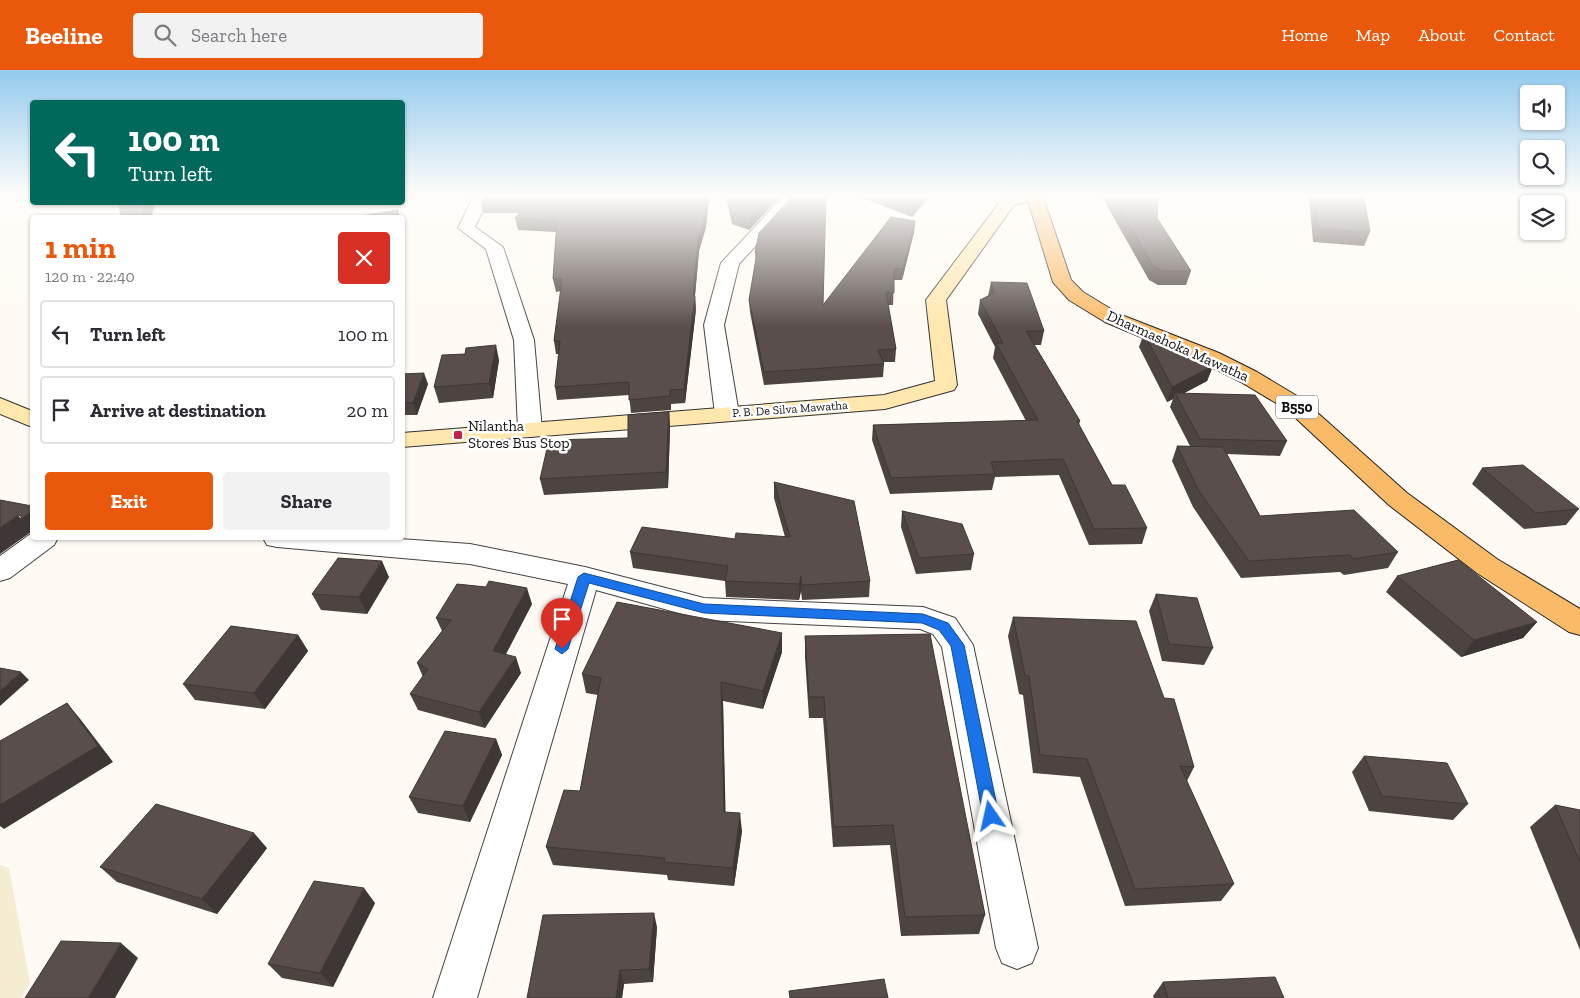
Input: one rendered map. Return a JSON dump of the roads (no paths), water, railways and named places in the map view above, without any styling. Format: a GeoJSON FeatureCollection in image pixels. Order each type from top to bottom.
{"type":"FeatureCollection","features":[{"type":"Feature","properties":{"kind":"main road","name":"Dharmashoka Mawatha"},"geometry":{"type":"LineString","coordinates":[[1049,240],[1062,282],[1076,296],[1112,318],[1211,358],[1249,377],[1294,404],[1398,499],[1487,566],[1580,624]]}},
{"type":"Feature","properties":{"kind":"street"},"geometry":{"type":"LineString","coordinates":[[484,240],[494,247],[524,340],[530,430]]}},
{"type":"Feature","properties":{"kind":"street"},"geometry":{"type":"LineString","coordinates":[[727,414],[714,325],[730,263],[751,240]]}},
{"type":"Feature","properties":{"kind":"street","name":"P. B. De Silva Mawatha"},"geometry":{"type":"LineString","coordinates":[[405,440],[885,402],[946,385],[936,300],[981,240]]}},
{"type":"Feature","properties":{"kind":"street"},"geometry":{"type":"LineString","coordinates":[[0,405],[30,419]]}},
{"type":"Feature","properties":{"kind":"street"},"geometry":{"type":"LineString","coordinates":[[0,571],[41,540]]}},
{"type":"Feature","properties":{"kind":"street"},"geometry":{"type":"LineString","coordinates":[[301,540],[470,554],[584,577],[704,609],[923,618],[944,626],[957,645],[1017,948]]}},
{"type":"Feature","properties":{"kind":"street"},"geometry":{"type":"LineString","coordinates":[[455,998],[584,577]]}},
{"type":"Feature","properties":{"kind":"place","name":"Nilantha Stores Bus Stop"},"geometry":{"type":"Point","coordinates":[458,435]}}]}
